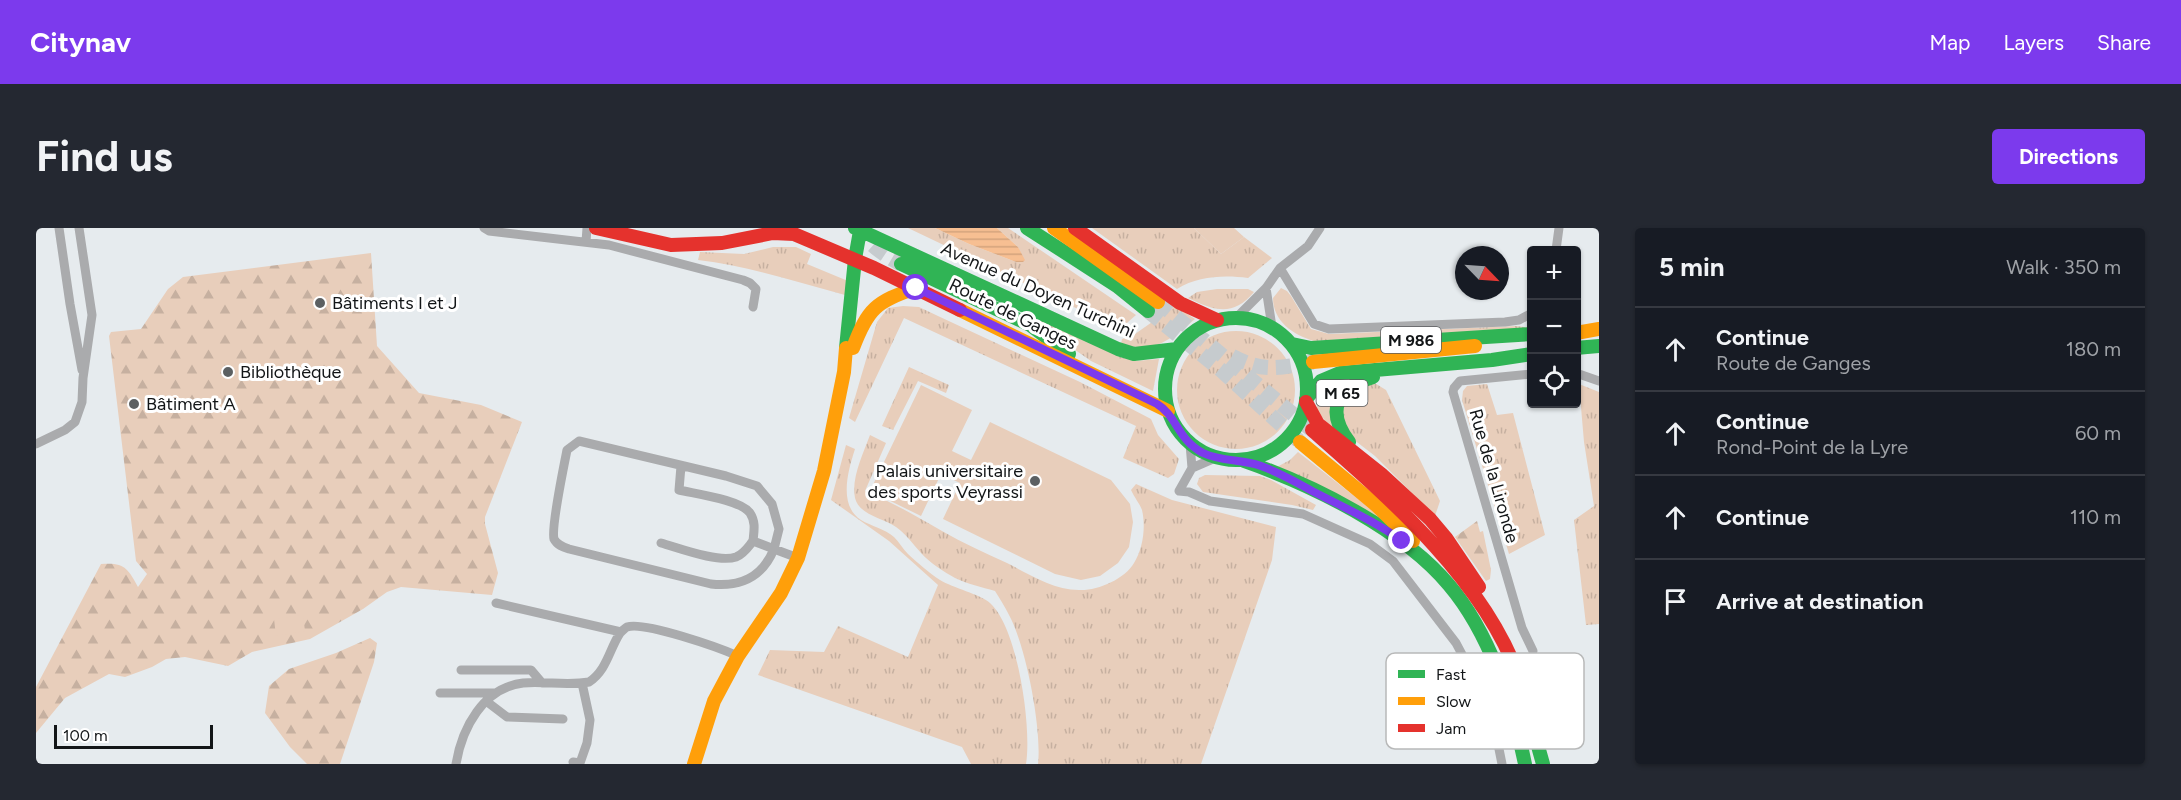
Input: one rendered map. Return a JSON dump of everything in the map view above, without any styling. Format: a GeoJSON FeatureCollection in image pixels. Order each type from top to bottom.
{"type":"FeatureCollection","features":[{"type":"Feature","properties":{"kind":"main road","name":"Route de Ganges"},"geometry":{"type":"LineString","coordinates":[[596,228],[671,245],[705,244],[761,234],[783,233],[810,240],[916,288],[1168,411]]}},
{"type":"Feature","properties":{"kind":"main road"},"geometry":{"type":"LineString","coordinates":[[1027,228],[1117,286],[1153,306],[1054,228]]}},
{"type":"Feature","properties":{"kind":"main road"},"geometry":{"type":"LineString","coordinates":[[1075,228],[1151,280],[1180,303],[1217,320]]}},
{"type":"Feature","properties":{"kind":"main road"},"geometry":{"type":"LineString","coordinates":[[694,764],[714,701],[738,656],[781,593],[798,558],[824,471],[844,372],[859,229]]}},
{"type":"Feature","properties":{"kind":"main road","name":"Avenue du Doyen Turchini"},"geometry":{"type":"LineString","coordinates":[[859,229],[1119,349],[1134,354],[1177,349]]}},
{"type":"Feature","properties":{"kind":"main road"},"geometry":{"type":"LineString","coordinates":[[901,264],[1030,325],[1095,374]]}},
{"type":"Feature","properties":{"kind":"main road"},"geometry":{"type":"LineString","coordinates":[[844,372],[866,315],[879,303],[916,288]]}},
{"type":"Feature","properties":{"kind":"main road"},"geometry":{"type":"LineString","coordinates":[[1241,460],[1265,454],[1286,440],[1300,419],[1306,400],[1307,384],[1304,367],[1292,344],[1272,327],[1255,320],[1237,317],[1217,320],[1194,331],[1177,349],[1169,363],[1165,379],[1165,395],[1168,411],[1177,429],[1190,444],[1215,458],[1241,460],[1278,473],[1377,524],[1416,552],[1449,585]]}},
{"type":"Feature","properties":{"kind":"main road"},"geometry":{"type":"LineString","coordinates":[[1581,332],[1599,329]]}},
{"type":"Feature","properties":{"kind":"main road","name":"M 986"},"geometry":{"type":"LineString","coordinates":[[1292,344],[1311,348],[1527,334]]}},
{"type":"Feature","properties":{"kind":"main road","name":"M 65"},"geometry":{"type":"LineString","coordinates":[[1313,362],[1527,340]]}},
{"type":"Feature","properties":{"kind":"main road"},"geometry":{"type":"LineString","coordinates":[[1581,348],[1599,346]]}},
{"type":"Feature","properties":{"kind":"main road","name":"M 986"},"geometry":{"type":"LineString","coordinates":[[1306,400],[1321,381],[1332,375],[1527,355]]}},
{"type":"Feature","properties":{"kind":"main road","name":"M 65"},"geometry":{"type":"LineString","coordinates":[[1434,365],[1423,370],[1357,381],[1345,388],[1340,396],[1336,414],[1338,427],[1341,434],[1430,519],[1446,538],[1484,595],[1507,653]]}},
{"type":"Feature","properties":{"kind":"main road","name":"M 65"},"geometry":{"type":"LineString","coordinates":[[1306,400],[1318,424],[1381,474]]}},
{"type":"Feature","properties":{"kind":"main road","name":"M 65"},"geometry":{"type":"LineString","coordinates":[[1312,430],[1380,489],[1425,533],[1466,584],[1501,636]]}},
{"type":"Feature","properties":{"kind":"main road"},"geometry":{"type":"LineString","coordinates":[[1300,442],[1407,532],[1466,608],[1490,653]]}},
{"type":"Feature","properties":{"kind":"main road"},"geometry":{"type":"LineString","coordinates":[[1522,749],[1525,764]]}},
{"type":"Feature","properties":{"kind":"main road","name":"M 65"},"geometry":{"type":"LineString","coordinates":[[1539,749],[1543,764]]}},
{"type":"Feature","properties":{"kind":"street"},"geometry":{"type":"LineString","coordinates":[[36,444],[65,430],[75,422],[82,402],[92,315],[80,228]]}},
{"type":"Feature","properties":{"kind":"street"},"geometry":{"type":"LineString","coordinates":[[484,228],[489,231],[586,242],[695,266],[750,283],[756,289],[753,307]]}},
{"type":"Feature","properties":{"kind":"street"},"geometry":{"type":"LineString","coordinates":[[586,242],[588,228]]}},
{"type":"Feature","properties":{"kind":"street"},"geometry":{"type":"LineString","coordinates":[[1237,317],[1266,288],[1280,268],[1308,246],[1320,228]]}},
{"type":"Feature","properties":{"kind":"street"},"geometry":{"type":"LineString","coordinates":[[1557,246],[1559,228]]}},
{"type":"Feature","properties":{"kind":"street"},"geometry":{"type":"LineString","coordinates":[[59,229],[83,378]]}},
{"type":"Feature","properties":{"kind":"street"},"geometry":{"type":"LineString","coordinates":[[1280,268],[1314,324],[1329,329],[1505,322],[1519,320],[1527,316]]}},
{"type":"Feature","properties":{"kind":"street"},"geometry":{"type":"LineString","coordinates":[[1266,288],[1272,327]]}},
{"type":"Feature","properties":{"kind":"street","name":"Rue de la Lironde"},"geometry":{"type":"LineString","coordinates":[[1527,374],[1460,381],[1453,392],[1522,628],[1533,651]]}},
{"type":"Feature","properties":{"kind":"street"},"geometry":{"type":"LineString","coordinates":[[1581,375],[1599,381]]}},
{"type":"Feature","properties":{"kind":"street"},"geometry":{"type":"LineString","coordinates":[[579,441],[726,476],[757,486],[772,504],[779,530],[774,549],[769,562],[759,572],[741,583],[726,585],[711,584],[560,547],[554,538],[555,519],[567,450],[579,441]]}},
{"type":"Feature","properties":{"kind":"street"},"geometry":{"type":"LineString","coordinates":[[1190,444],[1192,468],[1179,490],[1210,501],[1303,514],[1370,544],[1393,561],[1462,653]]}},
{"type":"Feature","properties":{"kind":"street"},"geometry":{"type":"LineString","coordinates":[[1192,468],[1215,458]]}},
{"type":"Feature","properties":{"kind":"street"},"geometry":{"type":"LineString","coordinates":[[661,543],[720,558],[735,557],[745,552],[753,541],[755,524],[749,511],[733,502],[679,490],[681,466]]}},
{"type":"Feature","properties":{"kind":"street"},"geometry":{"type":"LineString","coordinates":[[753,541],[798,558]]}},
{"type":"Feature","properties":{"kind":"street"},"geometry":{"type":"LineString","coordinates":[[496,603],[621,632]]}},
{"type":"Feature","properties":{"kind":"street"},"geometry":{"type":"LineString","coordinates":[[456,764],[458,749],[465,730],[486,701],[496,693],[508,686],[589,682],[598,676],[621,632],[630,626],[653,629],[713,645],[738,656]]}},
{"type":"Feature","properties":{"kind":"street"},"geometry":{"type":"LineString","coordinates":[[461,670],[531,670],[542,683]]}},
{"type":"Feature","properties":{"kind":"street"},"geometry":{"type":"LineString","coordinates":[[573,762],[580,763],[587,744],[590,720],[582,683]]}},
{"type":"Feature","properties":{"kind":"street"},"geometry":{"type":"LineString","coordinates":[[440,693],[496,693]]}},
{"type":"Feature","properties":{"kind":"street"},"geometry":{"type":"LineString","coordinates":[[486,701],[507,717],[563,719]]}},
{"type":"Feature","properties":{"kind":"street"},"geometry":{"type":"LineString","coordinates":[[1499,749],[1502,764]]}},
{"type":"Feature","properties":{"kind":"green space"},"geometry":{"type":"Polygon","coordinates":[[[908,228],[935,228],[969,244],[1016,262],[1023,262],[1018,247],[997,228],[1008,228],[1136,315],[1120,329],[908,228]]]}},
{"type":"Feature","properties":{"kind":"green space"},"geometry":{"type":"Polygon","coordinates":[[[1092,228],[1194,228],[1221,254],[1244,237],[1272,258],[1248,278],[1211,278],[1194,281],[1177,289],[1092,228]]]}},
{"type":"Feature","properties":{"kind":"green space"},"geometry":{"type":"Polygon","coordinates":[[[1194,228],[1234,228],[1244,237],[1221,254],[1194,228]]]}},
{"type":"Feature","properties":{"kind":"green space"},"geometry":{"type":"Polygon","coordinates":[[[773,247],[796,247],[811,254],[807,264],[848,281],[845,295],[754,270],[698,260],[700,252],[744,254],[773,247]]]}},
{"type":"Feature","properties":{"kind":"green space"},"geometry":{"type":"Polygon","coordinates":[[[371,253],[377,346],[419,393],[481,405],[522,422],[485,517],[498,573],[492,595],[401,587],[387,592],[363,609],[310,639],[252,652],[228,666],[185,657],[166,659],[125,677],[109,674],[65,698],[36,733],[36,687],[101,564],[120,565],[128,571],[138,587],[147,574],[136,561],[109,336],[111,332],[141,329],[168,289],[183,277],[371,253]]]}},
{"type":"Feature","properties":{"kind":"green space"},"geometry":{"type":"Polygon","coordinates":[[[1281,288],[1287,291],[1311,329],[1329,334],[1517,326],[1527,328],[1314,341],[1292,331],[1280,320],[1276,314],[1273,298],[1281,288]]]}},
{"type":"Feature","properties":{"kind":"green space"},"geometry":{"type":"Polygon","coordinates":[[[1217,289],[1248,289],[1254,292],[1239,305],[1223,309],[1207,306],[1188,298],[1197,292],[1217,289]]]}},
{"type":"Feature","properties":{"kind":"green space"},"geometry":{"type":"Polygon","coordinates":[[[1175,306],[1195,319],[1161,343],[1143,347],[1121,344],[1122,339],[1135,334],[1175,306]]]}},
{"type":"Feature","properties":{"kind":"green space"},"geometry":{"type":"Polygon","coordinates":[[[919,307],[1080,382],[1151,419],[1158,435],[1179,459],[1174,474],[1168,478],[1123,458],[1136,426],[904,318],[855,422],[849,418],[877,322],[888,308],[919,307]]]}},
{"type":"Feature","properties":{"kind":"green space"},"geometry":{"type":"Polygon","coordinates":[[[1028,317],[1040,318],[1136,361],[1159,359],[1153,391],[1091,361],[1028,317]]]}},
{"type":"Feature","properties":{"kind":"green space"},"geometry":{"type":"Polygon","coordinates":[[[1236,331],[1259,335],[1278,348],[1291,367],[1295,390],[1291,413],[1278,432],[1259,445],[1236,449],[1213,445],[1194,432],[1181,413],[1177,390],[1181,367],[1194,348],[1213,335],[1236,331]]]}},
{"type":"Feature","properties":{"kind":"green space"},"geometry":{"type":"Polygon","coordinates":[[[909,367],[949,385],[946,393],[918,381],[893,430],[882,426],[909,367]]]}},
{"type":"Feature","properties":{"kind":"green space"},"geometry":{"type":"Polygon","coordinates":[[[1352,377],[1334,430],[1317,412],[1317,398],[1327,388],[1352,377]]]}},
{"type":"Feature","properties":{"kind":"green space"},"geometry":{"type":"Polygon","coordinates":[[[1373,382],[1386,390],[1440,501],[1435,516],[1375,456],[1349,436],[1342,418],[1343,406],[1349,396],[1373,382]]]}},
{"type":"Feature","properties":{"kind":"green space"},"geometry":{"type":"Polygon","coordinates":[[[1487,384],[1497,415],[1513,413],[1545,535],[1509,554],[1462,400],[1463,391],[1467,386],[1487,384]]]}},
{"type":"Feature","properties":{"kind":"green space","name":"Palais universitaire des sports Veyrassi"},"geometry":{"type":"Polygon","coordinates":[[[921,385],[972,410],[952,451],[971,460],[990,422],[1111,480],[1130,504],[1133,522],[1129,547],[1118,563],[1100,576],[1081,580],[1055,574],[943,519],[960,483],[941,474],[921,516],[870,491],[921,385]]]}},
{"type":"Feature","properties":{"kind":"green space"},"geometry":{"type":"Polygon","coordinates":[[[1581,385],[1599,392],[1599,624],[1586,625],[1574,520],[1594,506],[1584,442],[1581,385]]]}},
{"type":"Feature","properties":{"kind":"green space"},"geometry":{"type":"Polygon","coordinates":[[[870,435],[886,443],[865,491],[966,544],[1042,581],[1060,587],[1079,590],[1094,588],[1110,583],[1130,569],[1140,551],[1144,531],[1142,510],[1131,490],[1136,484],[1172,500],[1276,527],[1272,560],[1201,764],[1038,764],[1038,730],[1027,667],[1015,629],[995,591],[964,582],[946,573],[925,557],[900,530],[866,512],[857,504],[854,490],[856,474],[870,435]]]}},
{"type":"Feature","properties":{"kind":"green space"},"geometry":{"type":"Polygon","coordinates":[[[846,445],[855,449],[847,487],[849,506],[854,514],[894,537],[908,554],[945,583],[986,600],[1000,616],[1015,655],[1021,679],[1027,727],[1026,764],[971,764],[962,747],[758,675],[770,650],[824,652],[838,626],[908,657],[938,585],[889,541],[831,500],[846,445]]]}},
{"type":"Feature","properties":{"kind":"green space"},"geometry":{"type":"Polygon","coordinates":[[[1298,452],[1400,532],[1275,468],[1290,460],[1298,452]]]}},
{"type":"Feature","properties":{"kind":"green space"},"geometry":{"type":"Polygon","coordinates":[[[1205,475],[1260,476],[1316,505],[1313,510],[1203,492],[1197,484],[1199,478],[1205,475]]]}},
{"type":"Feature","properties":{"kind":"green space"},"geometry":{"type":"Polygon","coordinates":[[[1477,521],[1480,532],[1483,531],[1491,570],[1490,579],[1486,581],[1455,537],[1477,521]]]}},
{"type":"Feature","properties":{"kind":"green space"},"geometry":{"type":"Polygon","coordinates":[[[303,615],[305,631],[276,636],[274,619],[303,615]]]}},
{"type":"Feature","properties":{"kind":"green space"},"geometry":{"type":"Polygon","coordinates":[[[370,638],[377,643],[374,662],[340,764],[307,764],[290,747],[265,713],[269,686],[289,669],[336,653],[370,638]]]}},
{"type":"Feature","properties":{"kind":"shaded area"},"geometry":{"type":"Polygon","coordinates":[[[935,228],[997,228],[1018,247],[1025,260],[1016,262],[935,228]]]}},
{"type":"Feature","properties":{"kind":"tunnel"},"geometry":{"type":"LineString","coordinates":[[858,228],[877,249],[901,264]]}},
{"type":"Feature","properties":{"kind":"tunnel"},"geometry":{"type":"LineString","coordinates":[[1158,302],[1312,430]]}},
{"type":"Feature","properties":{"kind":"tunnel"},"geometry":{"type":"LineString","coordinates":[[1148,311],[1221,370],[1300,442]]}},
{"type":"Feature","properties":{"kind":"tunnel"},"geometry":{"type":"LineString","coordinates":[[1232,356],[1253,365],[1271,368],[1313,362]]}},
{"type":"Feature","properties":{"kind":"traffic: fast"},"geometry":{"type":"LineString","coordinates":[[855,228],[1118,349],[1134,354],[1177,349]]}},
{"type":"Feature","properties":{"kind":"traffic: fast"},"geometry":{"type":"LineString","coordinates":[[1027,228],[1117,286],[1148,311]]}},
{"type":"Feature","properties":{"kind":"traffic: fast"},"geometry":{"type":"LineString","coordinates":[[846,348],[860,231]]}},
{"type":"Feature","properties":{"kind":"traffic: fast"},"geometry":{"type":"LineString","coordinates":[[901,264],[1030,325],[1069,354]]}},
{"type":"Feature","properties":{"kind":"traffic: fast"},"geometry":{"type":"LineString","coordinates":[[1236,318],[1263,323],[1286,339],[1302,362],[1307,389],[1302,416],[1286,439],[1263,455],[1236,460],[1209,455],[1186,439],[1170,416],[1165,389],[1170,362],[1186,339],[1209,323],[1236,318]]}},
{"type":"Feature","properties":{"kind":"traffic: fast"},"geometry":{"type":"LineString","coordinates":[[1292,344],[1311,348],[1527,334]]}},
{"type":"Feature","properties":{"kind":"traffic: fast"},"geometry":{"type":"LineString","coordinates":[[1581,348],[1599,346]]}},
{"type":"Feature","properties":{"kind":"traffic: fast"},"geometry":{"type":"LineString","coordinates":[[1306,399],[1321,381],[1340,373],[1492,360],[1527,355]]}},
{"type":"Feature","properties":{"kind":"traffic: fast"},"geometry":{"type":"LineString","coordinates":[[1349,442],[1338,420],[1338,402],[1351,387],[1373,377]]}},
{"type":"Feature","properties":{"kind":"traffic: fast"},"geometry":{"type":"LineString","coordinates":[[1244,461],[1327,496],[1382,527],[1407,545],[1449,585],[1476,624],[1490,653]]}},
{"type":"Feature","properties":{"kind":"traffic: fast"},"geometry":{"type":"LineString","coordinates":[[1522,749],[1525,764]]}},
{"type":"Feature","properties":{"kind":"traffic: fast"},"geometry":{"type":"LineString","coordinates":[[1539,749],[1543,764]]}},
{"type":"Feature","properties":{"kind":"traffic: slow"},"geometry":{"type":"LineString","coordinates":[[1054,228],[1158,302]]}},
{"type":"Feature","properties":{"kind":"traffic: slow"},"geometry":{"type":"LineString","coordinates":[[853,348],[864,324],[875,308],[891,298],[916,288]]}},
{"type":"Feature","properties":{"kind":"traffic: slow"},"geometry":{"type":"LineString","coordinates":[[960,310],[1168,411]]}},
{"type":"Feature","properties":{"kind":"traffic: slow"},"geometry":{"type":"LineString","coordinates":[[1581,332],[1599,329]]}},
{"type":"Feature","properties":{"kind":"traffic: slow"},"geometry":{"type":"LineString","coordinates":[[1313,362],[1475,346]]}},
{"type":"Feature","properties":{"kind":"traffic: slow"},"geometry":{"type":"LineString","coordinates":[[694,764],[714,701],[738,656],[781,593],[798,558],[824,471],[844,372],[846,348]]}},
{"type":"Feature","properties":{"kind":"traffic: slow"},"geometry":{"type":"LineString","coordinates":[[1300,442],[1376,505],[1413,541]]}},
{"type":"Feature","properties":{"kind":"traffic: jam"},"geometry":{"type":"LineString","coordinates":[[596,228],[671,245],[722,243],[773,233],[794,234],[874,268],[960,310]]}},
{"type":"Feature","properties":{"kind":"traffic: jam"},"geometry":{"type":"LineString","coordinates":[[1075,228],[1180,303],[1217,320]]}},
{"type":"Feature","properties":{"kind":"traffic: jam"},"geometry":{"type":"LineString","coordinates":[[1306,402],[1318,424],[1381,474],[1430,519],[1446,538],[1479,587]]}},
{"type":"Feature","properties":{"kind":"traffic: jam"},"geometry":{"type":"LineString","coordinates":[[1312,430],[1401,511],[1430,541],[1481,605],[1508,653]]}},
{"type":"Feature","properties":{"kind":"place","name":"Bâtiments I et J"},"geometry":{"type":"Point","coordinates":[320,303]}},
{"type":"Feature","properties":{"kind":"place","name":"Bibliothèque"},"geometry":{"type":"Point","coordinates":[228,372]}},
{"type":"Feature","properties":{"kind":"place","name":"Bâtiment A"},"geometry":{"type":"Point","coordinates":[134,404]}},
{"type":"Feature","properties":{"kind":"place","name":"Palais universitaire des sports Veyrassi"},"geometry":{"type":"Point","coordinates":[1035,481]}},
{"type":"Feature","properties":{"kind":"route"},"geometry":{"type":"LineString","coordinates":[[916,288],[1157,404],[1168,411],[1180,434],[1197,450],[1215,458],[1241,460],[1265,467],[1377,524],[1402,541]]}}]}
